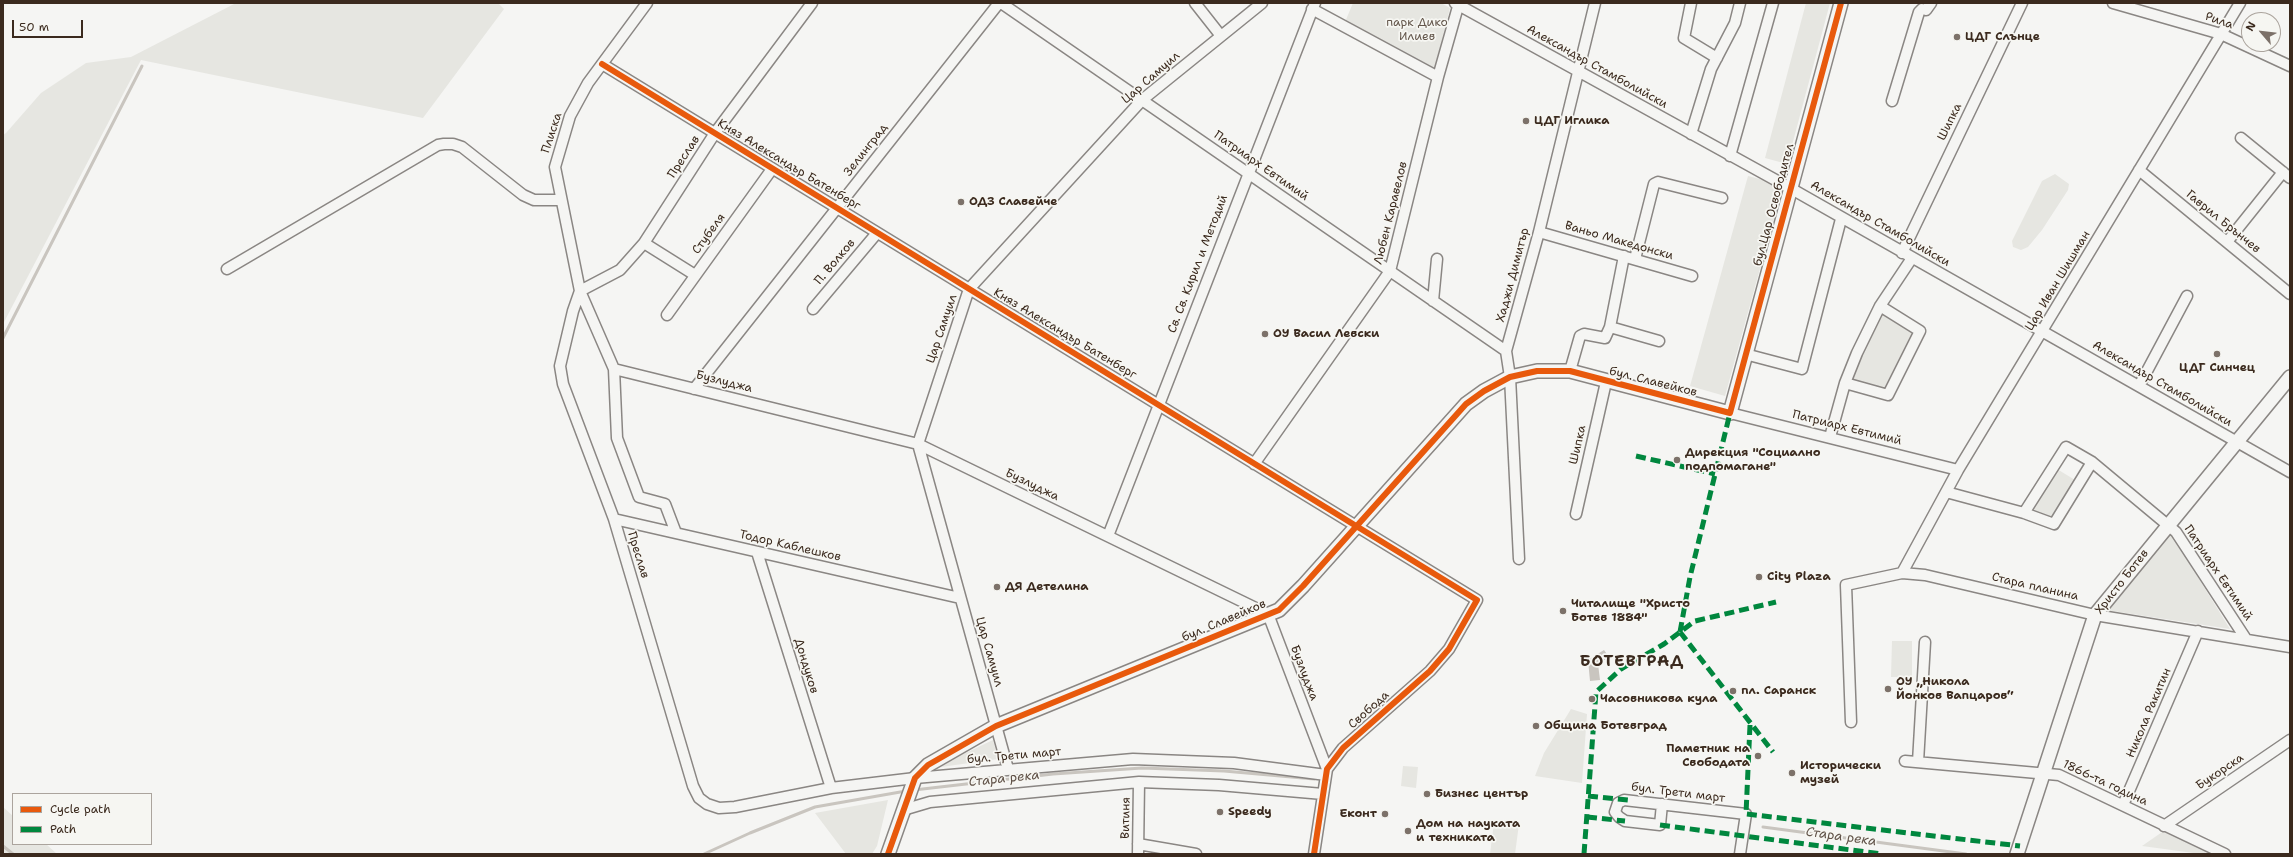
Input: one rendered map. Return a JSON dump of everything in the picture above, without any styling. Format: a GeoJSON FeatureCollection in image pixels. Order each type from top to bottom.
{"type":"FeatureCollection","features":[{"type":"Feature","properties":{"kind":"street","name":"Плиска"},"geometry":{"type":"LineString","coordinates":[[614,369],[580,291],[560,200],[555,167],[567,124],[588,83],[647,3]]}},
{"type":"Feature","properties":{"kind":"street","name":"Преслав"},"geometry":{"type":"LineString","coordinates":[[707,804],[699,798],[693,786],[614,519],[563,384],[560,366],[572,311],[580,291],[620,270],[644,243],[715,133],[812,3]]}},
{"type":"Feature","properties":{"kind":"street","name":"Патриарх Евтимий"},"geometry":{"type":"LineString","coordinates":[[1000,3],[1506,351]]}},
{"type":"Feature","properties":{"kind":"street","name":"Зелинград"},"geometry":{"type":"LineString","coordinates":[[694,389],[1000,3]]}},
{"type":"Feature","properties":{"kind":"street"},"geometry":{"type":"LineString","coordinates":[[1195,3],[1221,36]]}},
{"type":"Feature","properties":{"kind":"street","name":"Цар Самуил"},"geometry":{"type":"LineString","coordinates":[[1008,769],[918,444],[969,289],[1142,100],[1262,3]]}},
{"type":"Feature","properties":{"kind":"street","name":"Хаджи Димитър"},"geometry":{"type":"LineString","coordinates":[[1519,559],[1510,377],[1506,351],[1539,232],[1580,71],[1595,3]]}},
{"type":"Feature","properties":{"kind":"street"},"geometry":{"type":"LineString","coordinates":[[1691,3],[1684,38],[1717,58]]}},
{"type":"Feature","properties":{"kind":"street"},"geometry":{"type":"LineString","coordinates":[[1691,134],[1711,69],[1736,23],[1740,3]]}},
{"type":"Feature","properties":{"kind":"street"},"geometry":{"type":"LineString","coordinates":[[1730,156],[1773,3]]}},
{"type":"Feature","properties":{"kind":"street","name":"бул.Цар Освободител"},"geometry":{"type":"LineString","coordinates":[[1730,413],[1840,3]]}},
{"type":"Feature","properties":{"kind":"street"},"geometry":{"type":"LineString","coordinates":[[1892,101],[1919,12],[1922,9],[1926,10],[1931,3]]}},
{"type":"Feature","properties":{"kind":"street","name":"Шипка"},"geometry":{"type":"LineString","coordinates":[[1902,253],[2022,3]]}},
{"type":"Feature","properties":{"kind":"street","name":"Рила"},"geometry":{"type":"LineString","coordinates":[[2113,3],[2221,34],[2290,66]]}},
{"type":"Feature","properties":{"kind":"street","name":"Цар Иван Шишман"},"geometry":{"type":"LineString","coordinates":[[1902,573],[1958,470],[2044,331],[2240,3]]}},
{"type":"Feature","properties":{"kind":"street","name":"Александър Стамболийски"},"geometry":{"type":"LineString","coordinates":[[1458,4],[1790,188],[1841,219],[2044,331],[2290,472]]}},
{"type":"Feature","properties":{"kind":"street","name":"Любен Каравелов"},"geometry":{"type":"LineString","coordinates":[[1254,464],[1390,271],[1438,77],[1458,4]]}},
{"type":"Feature","properties":{"kind":"street"},"geometry":{"type":"LineString","coordinates":[[1314,6],[1438,77]]}},
{"type":"Feature","properties":{"kind":"street","name":"Св. Св. Кирил и Методий"},"geometry":{"type":"LineString","coordinates":[[1108,536],[1314,6]]}},
{"type":"Feature","properties":{"kind":"street","name":"Княз Александър Батенберг"},"geometry":{"type":"LineString","coordinates":[[602,64],[969,289],[1159,403],[1254,464],[1477,600]]}},
{"type":"Feature","properties":{"kind":"street"},"geometry":{"type":"LineString","coordinates":[[2227,242],[2286,175],[2241,138]]}},
{"type":"Feature","properties":{"kind":"street"},"geometry":{"type":"LineString","coordinates":[[227,269],[438,145],[453,144],[462,147],[523,196],[534,200],[560,200]]}},
{"type":"Feature","properties":{"kind":"street","name":"Стубеля"},"geometry":{"type":"LineString","coordinates":[[667,315],[772,169]]}},
{"type":"Feature","properties":{"kind":"street","name":"Гаврил Брънчев"},"geometry":{"type":"LineString","coordinates":[[2139,170],[2290,294]]}},
{"type":"Feature","properties":{"kind":"street"},"geometry":{"type":"LineString","coordinates":[[1635,259],[1654,184],[1658,182],[1722,198]]}},
{"type":"Feature","properties":{"kind":"street"},"geometry":{"type":"LineString","coordinates":[[1745,354],[1802,369],[1841,219]]}},
{"type":"Feature","properties":{"kind":"street","name":"Ваньо Македонски"},"geometry":{"type":"LineString","coordinates":[[1539,232],[1692,276]]}},
{"type":"Feature","properties":{"kind":"street","name":"П. Волков"},"geometry":{"type":"LineString","coordinates":[[813,309],[878,233]]}},
{"type":"Feature","properties":{"kind":"street"},"geometry":{"type":"LineString","coordinates":[[644,243],[695,275]]}},
{"type":"Feature","properties":{"kind":"street"},"geometry":{"type":"LineString","coordinates":[[1570,371],[1580,336],[1584,334],[1605,338],[1610,327],[1624,256]]}},
{"type":"Feature","properties":{"kind":"street"},"geometry":{"type":"LineString","coordinates":[[1830,437],[1845,383],[1880,306],[1912,258]]}},
{"type":"Feature","properties":{"kind":"street"},"geometry":{"type":"LineString","coordinates":[[1433,301],[1437,259]]}},
{"type":"Feature","properties":{"kind":"street"},"geometry":{"type":"LineString","coordinates":[[2139,386],[2187,296]]}},
{"type":"Feature","properties":{"kind":"street"},"geometry":{"type":"LineString","coordinates":[[1845,383],[1888,395],[1920,330],[1880,306]]}},
{"type":"Feature","properties":{"kind":"street"},"geometry":{"type":"LineString","coordinates":[[1610,327],[1659,341]]}},
{"type":"Feature","properties":{"kind":"street"},"geometry":{"type":"LineString","coordinates":[[614,369],[617,438],[640,497],[665,504],[676,533]]}},
{"type":"Feature","properties":{"kind":"street","name":"Бузлуджа"},"geometry":{"type":"LineString","coordinates":[[614,369],[918,444],[1268,614],[1326,772]]}},
{"type":"Feature","properties":{"kind":"street","name":"бул. Славейков"},"geometry":{"type":"LineString","coordinates":[[914,782],[928,764],[996,726],[1279,610],[1289,601],[1466,404],[1484,391],[1510,377],[1537,371],[1570,371],[1606,382],[1730,413]]}},
{"type":"Feature","properties":{"kind":"street","name":"Христо Ботев"},"geometry":{"type":"LineString","coordinates":[[2018,852],[2095,615],[2167,525],[2290,377]]}},
{"type":"Feature","properties":{"kind":"street","name":"Шипка"},"geometry":{"type":"LineString","coordinates":[[1576,514],[1606,382]]}},
{"type":"Feature","properties":{"kind":"street","name":"Патриарх Евтимий"},"geometry":{"type":"LineString","coordinates":[[1730,413],[1958,470]]}},
{"type":"Feature","properties":{"kind":"street","name":"Патриарх Евтимий"},"geometry":{"type":"LineString","coordinates":[[2024,513],[2066,447],[2092,462],[2176,532],[2246,639]]}},
{"type":"Feature","properties":{"kind":"street"},"geometry":{"type":"LineString","coordinates":[[1946,492],[2024,513],[2054,524],[2092,462]]}},
{"type":"Feature","properties":{"kind":"street","name":"Тодор Каблешков"},"geometry":{"type":"LineString","coordinates":[[614,519],[960,598]]}},
{"type":"Feature","properties":{"kind":"street","name":"Дондуков"},"geometry":{"type":"LineString","coordinates":[[757,552],[831,788]]}},
{"type":"Feature","properties":{"kind":"street","name":"Стара планина"},"geometry":{"type":"LineString","coordinates":[[1851,722],[1846,585],[1902,573],[1925,575],[2095,615],[2290,647]]}},
{"type":"Feature","properties":{"kind":"street","name":"Свобода"},"geometry":{"type":"LineString","coordinates":[[1314,854],[1326,772],[1343,748],[1430,671],[1449,649],[1477,600]]}},
{"type":"Feature","properties":{"kind":"street","name":"Никола Ракитин"},"geometry":{"type":"LineString","coordinates":[[2123,805],[2198,632]]}},
{"type":"Feature","properties":{"kind":"street"},"geometry":{"type":"LineString","coordinates":[[1918,762],[1925,642]]}},
{"type":"Feature","properties":{"kind":"street","name":"Букорска"},"geometry":{"type":"LineString","coordinates":[[2164,826],[2290,740]]}},
{"type":"Feature","properties":{"kind":"street","name":"бул. Трети март"},"geometry":{"type":"LineString","coordinates":[[707,804],[718,808],[735,807],[831,788],[914,782],[1008,769],[1144,759],[1234,763],[1326,772]]}},
{"type":"Feature","properties":{"kind":"street","name":"1866-та година"},"geometry":{"type":"LineString","coordinates":[[1905,761],[2059,774],[2164,826],[2225,854]]}},
{"type":"Feature","properties":{"kind":"street"},"geometry":{"type":"LineString","coordinates":[[888,854],[914,782]]}},
{"type":"Feature","properties":{"kind":"street"},"geometry":{"type":"LineString","coordinates":[[905,804],[1139,782],[1219,785],[1323,794]]}},
{"type":"Feature","properties":{"kind":"street","name":"Витиня"},"geometry":{"type":"LineString","coordinates":[[1138,849],[1139,782]]}},
{"type":"Feature","properties":{"kind":"street","name":"бул. Трети март"},"geometry":{"type":"LineString","coordinates":[[1662,804],[1660,825],[1625,821],[1615,812],[1618,804],[1624,800],[1662,804],[1746,814],[1740,854]]}},
{"type":"Feature","properties":{"kind":"street"},"geometry":{"type":"LineString","coordinates":[[1138,849],[1196,854]]}},
{"type":"Feature","properties":{"kind":"green space"},"geometry":{"type":"Polygon","coordinates":[[[236,3],[498,3],[504,9],[423,118],[141,60],[3,324],[3,135],[41,93],[86,63],[131,57],[236,3]]]}},
{"type":"Feature","properties":{"kind":"green space","name":"парк Дико Илиев"},"geometry":{"type":"Polygon","coordinates":[[[1353,3],[1441,3],[1450,8],[1434,70],[1345,22],[1353,3]]]}},
{"type":"Feature","properties":{"kind":"green space"},"geometry":{"type":"Polygon","coordinates":[[[1806,3],[1830,3],[1787,164],[1765,158],[1806,3]]]}},
{"type":"Feature","properties":{"kind":"green space"},"geometry":{"type":"Polygon","coordinates":[[[2055,174],[2069,184],[2068,190],[2042,230],[2028,247],[2021,250],[2013,247],[2012,241],[2042,181],[2055,174]]]}},
{"type":"Feature","properties":{"kind":"green space"},"geometry":{"type":"Polygon","coordinates":[[[1748,176],[1783,185],[1725,396],[1690,386],[1748,176]]]}},
{"type":"Feature","properties":{"kind":"green space"},"geometry":{"type":"Polygon","coordinates":[[[1881,310],[1916,330],[1886,392],[1848,382],[1881,310]]]}},
{"type":"Feature","properties":{"kind":"green space"},"geometry":{"type":"Polygon","coordinates":[[[2057,469],[2075,480],[2052,519],[2031,512],[2057,469]]]}},
{"type":"Feature","properties":{"kind":"green space"},"geometry":{"type":"Polygon","coordinates":[[[2170,533],[2173,537],[2230,629],[2106,610],[2170,533]]]}},
{"type":"Feature","properties":{"kind":"green space"},"geometry":{"type":"Polygon","coordinates":[[[1892,641],[1912,641],[1912,677],[1891,677],[1892,641]]]}},
{"type":"Feature","properties":{"kind":"green space"},"geometry":{"type":"Polygon","coordinates":[[[1571,709],[1587,714],[1582,783],[1535,776],[1544,753],[1571,709]]]}},
{"type":"Feature","properties":{"kind":"green space"},"geometry":{"type":"Polygon","coordinates":[[[993,740],[998,759],[941,767],[953,759],[993,740]]]}},
{"type":"Feature","properties":{"kind":"green space"},"geometry":{"type":"Polygon","coordinates":[[[1403,766],[1418,767],[1416,788],[1401,786],[1403,766]]]}},
{"type":"Feature","properties":{"kind":"green space"},"geometry":{"type":"Polygon","coordinates":[[[888,800],[877,846],[872,854],[846,854],[815,813],[888,800]]]}},
{"type":"Feature","properties":{"kind":"green space"},"geometry":{"type":"Polygon","coordinates":[[[3,807],[12,815],[12,845],[47,845],[57,854],[3,854],[3,807]]]}},
{"type":"Feature","properties":{"kind":"green space"},"geometry":{"type":"Polygon","coordinates":[[[1494,822],[1519,824],[1515,854],[1490,854],[1494,822]]]}},
{"type":"Feature","properties":{"kind":"green space"},"geometry":{"type":"Polygon","coordinates":[[[2165,830],[2217,854],[2201,854],[2142,846],[2165,830]]]}},
{"type":"Feature","properties":{"kind":"shaded area"},"geometry":{"type":"Polygon","coordinates":[[[1604,650],[1609,657],[1598,664],[1600,680],[1590,681],[1588,660],[1604,650]]]}},
{"type":"Feature","properties":{"kind":"waterway"},"geometry":{"type":"LineString","coordinates":[[3,338],[142,66]]}},
{"type":"Feature","properties":{"kind":"waterway","name":"Стара река"},"geometry":{"type":"LineString","coordinates":[[914,790],[1053,774],[1142,768],[1224,771],[1314,779]]}},
{"type":"Feature","properties":{"kind":"waterway","name":"Стара река"},"geometry":{"type":"LineString","coordinates":[[704,854],[750,833],[815,807],[906,791]]}},
{"type":"Feature","properties":{"kind":"waterway","name":"Стара река"},"geometry":{"type":"LineString","coordinates":[[1763,827],[1966,854]]}},
{"type":"Feature","properties":{"kind":"waterway","name":"Стара река"},"geometry":{"type":"LineString","coordinates":[[3,846],[13,854]]}},
{"type":"Feature","properties":{"kind":"marked path"},"geometry":{"type":"LineString","coordinates":[[1680,632],[1690,577],[1730,413]]}},
{"type":"Feature","properties":{"kind":"marked path"},"geometry":{"type":"LineString","coordinates":[[1636,456],[1715,474]]}},
{"type":"Feature","properties":{"kind":"marked path"},"geometry":{"type":"LineString","coordinates":[[1584,854],[1596,692],[1621,669],[1664,644],[1695,621],[1776,602]]}},
{"type":"Feature","properties":{"kind":"marked path"},"geometry":{"type":"LineString","coordinates":[[1680,632],[1773,752]]}},
{"type":"Feature","properties":{"kind":"marked path"},"geometry":{"type":"LineString","coordinates":[[1750,725],[1746,814],[2020,846]]}},
{"type":"Feature","properties":{"kind":"marked path"},"geometry":{"type":"LineString","coordinates":[[1588,796],[1628,800]]}},
{"type":"Feature","properties":{"kind":"marked path"},"geometry":{"type":"LineString","coordinates":[[1587,817],[1625,821]]}},
{"type":"Feature","properties":{"kind":"marked path"},"geometry":{"type":"LineString","coordinates":[[1660,825],[1882,854]]}},
{"type":"Feature","properties":{"kind":"cycle path"},"geometry":{"type":"LineString","coordinates":[[888,854],[915,778],[928,765],[996,726],[1279,610],[1303,586],[1466,404],[1484,391],[1510,377],[1537,371],[1570,371],[1730,413],[1841,3]]}},
{"type":"Feature","properties":{"kind":"cycle path"},"geometry":{"type":"LineString","coordinates":[[602,64],[1477,600],[1449,649],[1430,671],[1343,748],[1327,769],[1314,854]]}},
{"type":"Feature","properties":{"kind":"place","name":"ЦДГ Слънце"},"geometry":{"type":"Point","coordinates":[1957,37]}},
{"type":"Feature","properties":{"kind":"place","name":"ЦДГ Иглика"},"geometry":{"type":"Point","coordinates":[1526,121]}},
{"type":"Feature","properties":{"kind":"place","name":"ОДЗ Славейче"},"geometry":{"type":"Point","coordinates":[961,202]}},
{"type":"Feature","properties":{"kind":"place","name":"ОУ Васил Левски"},"geometry":{"type":"Point","coordinates":[1265,334]}},
{"type":"Feature","properties":{"kind":"place","name":"ЦДГ Синчец"},"geometry":{"type":"Point","coordinates":[2217,354]}},
{"type":"Feature","properties":{"kind":"place","name":"Дирекция \"Социално подпомагане\""},"geometry":{"type":"Point","coordinates":[1677,460]}},
{"type":"Feature","properties":{"kind":"place","name":"City Plaza"},"geometry":{"type":"Point","coordinates":[1759,577]}},
{"type":"Feature","properties":{"kind":"place","name":"ДЯ Детелина"},"geometry":{"type":"Point","coordinates":[997,587]}},
{"type":"Feature","properties":{"kind":"place","name":"Читалище \"Христо Ботев 1884\""},"geometry":{"type":"Point","coordinates":[1563,611]}},
{"type":"Feature","properties":{"kind":"place","name":"ОУ „Никола Йонков Вапцаров“"},"geometry":{"type":"Point","coordinates":[1888,689]}},
{"type":"Feature","properties":{"kind":"place","name":"пл. Саранск"},"geometry":{"type":"Point","coordinates":[1733,691]}},
{"type":"Feature","properties":{"kind":"place","name":"Часовникова кула"},"geometry":{"type":"Point","coordinates":[1592,699]}},
{"type":"Feature","properties":{"kind":"place","name":"Община Ботевград"},"geometry":{"type":"Point","coordinates":[1536,726]}},
{"type":"Feature","properties":{"kind":"place","name":"Паметник на Свободата"},"geometry":{"type":"Point","coordinates":[1758,756]}},
{"type":"Feature","properties":{"kind":"place","name":"Исторически музей"},"geometry":{"type":"Point","coordinates":[1792,773]}},
{"type":"Feature","properties":{"kind":"place","name":"Бизнес център"},"geometry":{"type":"Point","coordinates":[1427,794]}},
{"type":"Feature","properties":{"kind":"place","name":"Speedy"},"geometry":{"type":"Point","coordinates":[1220,812]}},
{"type":"Feature","properties":{"kind":"place","name":"Еконт"},"geometry":{"type":"Point","coordinates":[1385,814]}},
{"type":"Feature","properties":{"kind":"place","name":"Дом на науката и техниката"},"geometry":{"type":"Point","coordinates":[1408,831]}},
{"type":"Feature","properties":{"kind":"district","name":"БОТЕВГРАД"},"geometry":{"type":"Point","coordinates":[1632,662]}}]}
